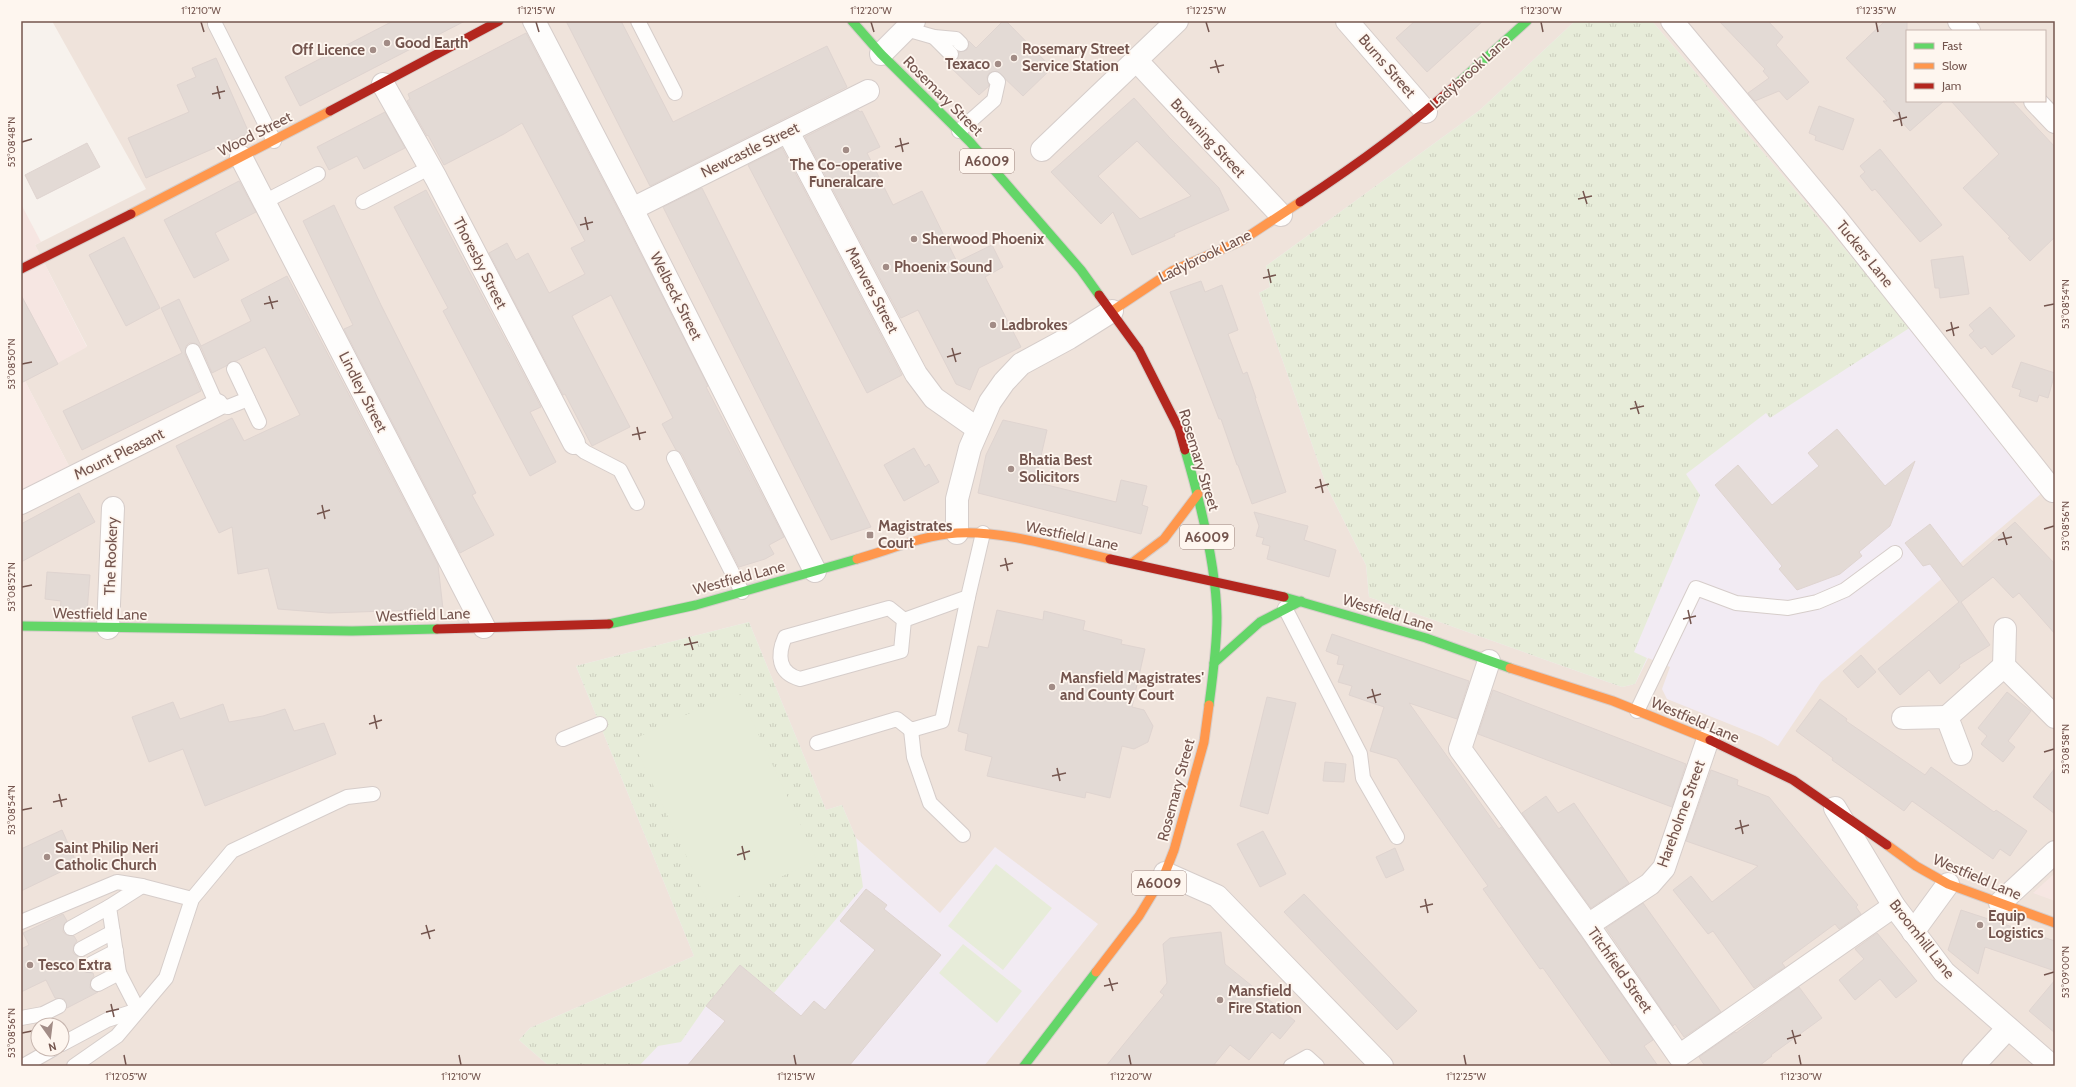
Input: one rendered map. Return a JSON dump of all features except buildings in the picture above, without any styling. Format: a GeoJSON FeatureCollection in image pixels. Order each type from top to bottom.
{"type":"FeatureCollection","features":[{"type":"Feature","properties":{"kind":"main road","name":"Wood Street"},"geometry":{"type":"LineString","coordinates":[[21,269],[384,84],[499,21]]}},
{"type":"Feature","properties":{"kind":"main road","name":"Rosemary Street"},"geometry":{"type":"LineString","coordinates":[[852,21],[881,54],[960,131],[1081,270],[1139,350],[1161,391],[1178,429],[1198,494],[1214,580],[1217,616],[1214,663],[1204,742],[1174,850],[1165,873],[1139,916],[1024,1066]]}},
{"type":"Feature","properties":{"kind":"main road","name":"Ladybrook Lane"},"geometry":{"type":"LineString","coordinates":[[1112,311],[1172,271],[1241,241],[1360,163],[1426,112],[1527,21]]}},
{"type":"Feature","properties":{"kind":"main road"},"geometry":{"type":"LineString","coordinates":[[1132,563],[1164,539],[1198,494]]}},
{"type":"Feature","properties":{"kind":"main road","name":"Westfield Lane"},"geometry":{"type":"LineString","coordinates":[[21,626],[352,631],[607,624],[696,605],[932,537],[957,533],[983,533],[1214,580],[1301,601],[1426,638],[1489,661],[1612,701],[1708,739],[1793,780],[1916,866],[1948,884],[2055,923]]}},
{"type":"Feature","properties":{"kind":"main road"},"geometry":{"type":"LineString","coordinates":[[1214,663],[1260,622],[1301,601]]}},
{"type":"Feature","properties":{"kind":"street","name":"Welbeck Street"},"geometry":{"type":"LineString","coordinates":[[534,21],[632,209],[815,571]]}},
{"type":"Feature","properties":{"kind":"street"},"geometry":{"type":"LineString","coordinates":[[1042,150],[1177,21]]}},
{"type":"Feature","properties":{"kind":"street","name":"Burns Street"},"geometry":{"type":"LineString","coordinates":[[1347,21],[1426,112]]}},
{"type":"Feature","properties":{"kind":"street","name":"Tuckers Lane"},"geometry":{"type":"LineString","coordinates":[[1672,21],[1837,219],[2053,491]]}},
{"type":"Feature","properties":{"kind":"street"},"geometry":{"type":"LineString","coordinates":[[1959,21],[1968,30]]}},
{"type":"Feature","properties":{"kind":"street"},"geometry":{"type":"LineString","coordinates":[[881,54],[910,25]]}},
{"type":"Feature","properties":{"kind":"street","name":"Browning Street"},"geometry":{"type":"LineString","coordinates":[[1136,60],[1281,215]]}},
{"type":"Feature","properties":{"kind":"street","name":"Thoresby Street"},"geometry":{"type":"LineString","coordinates":[[384,84],[430,167],[574,443]]}},
{"type":"Feature","properties":{"kind":"street","name":"Newcastle Street"},"geometry":{"type":"LineString","coordinates":[[632,209],[868,91]]}},
{"type":"Feature","properties":{"kind":"street"},"geometry":{"type":"LineString","coordinates":[[2036,102],[2055,122]]}},
{"type":"Feature","properties":{"kind":"street","name":"Manvers Street"},"geometry":{"type":"LineString","coordinates":[[788,132],[916,374],[934,398],[978,429]]}},
{"type":"Feature","properties":{"kind":"street","name":"Lindley Street"},"geometry":{"type":"LineString","coordinates":[[241,157],[484,627]]}},
{"type":"Feature","properties":{"kind":"street","name":"Ladybrook Lane"},"geometry":{"type":"LineString","coordinates":[[957,533],[957,499],[970,448],[990,402],[1004,382],[1021,364],[1112,311]]}},
{"type":"Feature","properties":{"kind":"street","name":"Mount Pleasant"},"geometry":{"type":"LineString","coordinates":[[21,503],[217,405]]}},
{"type":"Feature","properties":{"kind":"street","name":"The Rookery"},"geometry":{"type":"LineString","coordinates":[[108,628],[113,508]]}},
{"type":"Feature","properties":{"kind":"street"},"geometry":{"type":"LineString","coordinates":[[2005,629],[2004,666],[2055,717]]}},
{"type":"Feature","properties":{"kind":"street","name":"Titchfield Street"},"geometry":{"type":"LineString","coordinates":[[1489,661],[1460,749],[1588,925],[1679,1056],[1894,906]]}},
{"type":"Feature","properties":{"kind":"street"},"geometry":{"type":"LineString","coordinates":[[1904,718],[1946,717],[2004,666]]}},
{"type":"Feature","properties":{"kind":"street"},"geometry":{"type":"LineString","coordinates":[[1946,717],[1961,754]]}},
{"type":"Feature","properties":{"kind":"street","name":"Hareholme Street"},"geometry":{"type":"LineString","coordinates":[[1588,925],[1650,884],[1664,868],[1708,739]]}},
{"type":"Feature","properties":{"kind":"street","name":"Broomhill Lane"},"geometry":{"type":"LineString","coordinates":[[1835,808],[1894,906],[1944,972],[2052,1066]]}},
{"type":"Feature","properties":{"kind":"street"},"geometry":{"type":"LineString","coordinates":[[2000,903],[2055,852]]}},
{"type":"Feature","properties":{"kind":"street"},"geometry":{"type":"LineString","coordinates":[[1165,873],[1217,896],[1382,1066]]}},
{"type":"Feature","properties":{"kind":"street"},"geometry":{"type":"LineString","coordinates":[[1913,932],[1948,884]]}},
{"type":"Feature","properties":{"kind":"street"},"geometry":{"type":"LineString","coordinates":[[1973,1066],[2008,1028]]}},
{"type":"Feature","properties":{"kind":"lane"},"geometry":{"type":"LineString","coordinates":[[638,21],[675,93]]}},
{"type":"Feature","properties":{"kind":"lane"},"geometry":{"type":"LineString","coordinates":[[215,24],[274,141]]}},
{"type":"Feature","properties":{"kind":"lane"},"geometry":{"type":"LineString","coordinates":[[910,25],[934,36],[956,49]]}},
{"type":"Feature","properties":{"kind":"lane"},"geometry":{"type":"LineString","coordinates":[[960,131],[994,100],[998,82],[995,79]]}},
{"type":"Feature","properties":{"kind":"lane"},"geometry":{"type":"LineString","coordinates":[[984,89],[994,100]]}},
{"type":"Feature","properties":{"kind":"lane"},"geometry":{"type":"LineString","coordinates":[[363,202],[430,167]]}},
{"type":"Feature","properties":{"kind":"lane"},"geometry":{"type":"LineString","coordinates":[[264,202],[318,174]]}},
{"type":"Feature","properties":{"kind":"lane"},"geometry":{"type":"LineString","coordinates":[[193,352],[217,405],[228,407],[248,399]]}},
{"type":"Feature","properties":{"kind":"lane"},"geometry":{"type":"LineString","coordinates":[[234,369],[259,422]]}},
{"type":"Feature","properties":{"kind":"lane"},"geometry":{"type":"LineString","coordinates":[[574,443],[584,452],[620,470],[637,503]]}},
{"type":"Feature","properties":{"kind":"lane"},"geometry":{"type":"LineString","coordinates":[[674,458],[742,592]]}},
{"type":"Feature","properties":{"kind":"lane"},"geometry":{"type":"LineString","coordinates":[[911,730],[942,721],[983,533]]}},
{"type":"Feature","properties":{"kind":"lane"},"geometry":{"type":"LineString","coordinates":[[1637,711],[1696,588],[1736,603],[1788,608],[1817,602],[1845,590],[1895,553]]}},
{"type":"Feature","properties":{"kind":"lane"},"geometry":{"type":"LineString","coordinates":[[904,620],[968,597]]}},
{"type":"Feature","properties":{"kind":"lane"},"geometry":{"type":"LineString","coordinates":[[888,608],[904,620],[901,651],[800,679],[792,677],[785,672],[779,656],[785,637],[888,608]]}},
{"type":"Feature","properties":{"kind":"lane"},"geometry":{"type":"LineString","coordinates":[[1285,608],[1360,754],[1364,778],[1397,837]]}},
{"type":"Feature","properties":{"kind":"lane"},"geometry":{"type":"LineString","coordinates":[[817,743],[897,720],[911,730],[914,757],[930,803],[963,834]]}},
{"type":"Feature","properties":{"kind":"lane"},"geometry":{"type":"LineString","coordinates":[[563,739],[600,724]]}},
{"type":"Feature","properties":{"kind":"lane"},"geometry":{"type":"LineString","coordinates":[[74,1066],[87,1061],[117,1036],[166,978],[192,899],[232,851],[347,797],[373,794]]}},
{"type":"Feature","properties":{"kind":"lane"},"geometry":{"type":"LineString","coordinates":[[21,922],[117,882],[142,886],[192,899]]}},
{"type":"Feature","properties":{"kind":"lane"},"geometry":{"type":"LineString","coordinates":[[71,928],[109,907],[142,886]]}},
{"type":"Feature","properties":{"kind":"lane"},"geometry":{"type":"LineString","coordinates":[[109,907],[119,973],[138,1010]]}},
{"type":"Feature","properties":{"kind":"lane"},"geometry":{"type":"LineString","coordinates":[[81,949],[113,932]]}},
{"type":"Feature","properties":{"kind":"lane"},"geometry":{"type":"LineString","coordinates":[[89,966],[116,951]]}},
{"type":"Feature","properties":{"kind":"lane"},"geometry":{"type":"LineString","coordinates":[[98,984],[119,973]]}},
{"type":"Feature","properties":{"kind":"lane"},"geometry":{"type":"LineString","coordinates":[[21,1018],[43,1014],[59,1006]]}},
{"type":"Feature","properties":{"kind":"lane"},"geometry":{"type":"LineString","coordinates":[[70,1040],[107,1020],[138,1010]]}},
{"type":"Feature","properties":{"kind":"lane"},"geometry":{"type":"LineString","coordinates":[[23,1066],[39,1057]]}},
{"type":"Feature","properties":{"kind":"lane"},"geometry":{"type":"LineString","coordinates":[[1291,1066],[1307,1057],[1317,1066]]}},
{"type":"Feature","properties":{"kind":"shaded area"},"geometry":{"type":"Polygon","coordinates":[[[52,21],[2055,21],[2055,1066],[21,1066],[21,491],[69,466],[25,381],[87,346],[35,245],[146,189],[52,21]]]}},
{"type":"Feature","properties":{"kind":"shaded area"},"geometry":{"type":"Polygon","coordinates":[[[1575,21],[1652,21],[1911,327],[2043,492],[1821,682],[1778,746],[1762,737],[1667,699],[1662,689],[1670,667],[1648,658],[1635,684],[1622,687],[1369,597],[1366,565],[1327,487],[1259,293],[1270,287],[1266,266],[1480,110],[1575,21]]]}},
{"type":"Feature","properties":{"kind":"shaded area"},"geometry":{"type":"Polygon","coordinates":[[[21,204],[41,242],[35,245],[87,347],[25,381],[69,466],[21,491],[21,204]]]}},
{"type":"Feature","properties":{"kind":"shaded area"},"geometry":{"type":"Polygon","coordinates":[[[749,622],[826,810],[842,805],[856,838],[940,913],[995,847],[1098,924],[984,1066],[549,1066],[519,1040],[530,1028],[694,956],[576,666],[749,622]]]}},
{"type":"Feature","properties":{"kind":"shaded area"},"geometry":{"type":"Polygon","coordinates":[[[2055,873],[2055,901],[2033,893],[2055,873]]]}},
{"type":"Feature","properties":{"kind":"green space"},"geometry":{"type":"Polygon","coordinates":[[[1575,21],[1652,21],[1911,327],[1770,418],[1766,413],[1686,474],[1700,495],[1634,652],[1647,658],[1635,684],[1622,687],[1369,597],[1366,565],[1327,487],[1259,293],[1270,287],[1266,266],[1480,110],[1575,21]]]}},
{"type":"Feature","properties":{"kind":"green space"},"geometry":{"type":"Polygon","coordinates":[[[749,622],[826,810],[842,805],[856,838],[863,887],[774,993],[740,965],[706,1006],[681,1042],[658,1046],[639,1066],[549,1066],[519,1040],[530,1028],[694,956],[576,666],[749,622]]]}},
{"type":"Feature","properties":{"kind":"green space"},"geometry":{"type":"Polygon","coordinates":[[[738,691],[817,860],[711,909],[632,740],[738,691]]]}},
{"type":"Feature","properties":{"kind":"green space"},"geometry":{"type":"Polygon","coordinates":[[[996,864],[1052,908],[1003,970],[948,926],[996,864]]]}},
{"type":"Feature","properties":{"kind":"green space"},"geometry":{"type":"Polygon","coordinates":[[[963,944],[1022,991],[997,1023],[939,973],[963,944]]]}},
{"type":"Feature","properties":{"kind":"traffic: fast"},"geometry":{"type":"LineString","coordinates":[[852,21],[881,54],[970,142],[1081,270],[1099,295]]}},
{"type":"Feature","properties":{"kind":"traffic: fast"},"geometry":{"type":"LineString","coordinates":[[1457,84],[1527,21]]}},
{"type":"Feature","properties":{"kind":"traffic: fast"},"geometry":{"type":"LineString","coordinates":[[1185,450],[1206,532],[1214,575],[1216,596],[1216,639],[1209,705]]}},
{"type":"Feature","properties":{"kind":"traffic: fast"},"geometry":{"type":"LineString","coordinates":[[609,624],[696,605],[857,559]]}},
{"type":"Feature","properties":{"kind":"traffic: fast"},"geometry":{"type":"LineString","coordinates":[[1284,597],[1426,638],[1510,668]]}},
{"type":"Feature","properties":{"kind":"traffic: fast"},"geometry":{"type":"LineString","coordinates":[[1214,663],[1260,622],[1301,601]]}},
{"type":"Feature","properties":{"kind":"traffic: fast"},"geometry":{"type":"LineString","coordinates":[[21,626],[352,631],[437,629]]}},
{"type":"Feature","properties":{"kind":"traffic: fast"},"geometry":{"type":"LineString","coordinates":[[1024,1066],[1096,972]]}},
{"type":"Feature","properties":{"kind":"traffic: slow"},"geometry":{"type":"LineString","coordinates":[[131,214],[330,111]]}},
{"type":"Feature","properties":{"kind":"traffic: slow"},"geometry":{"type":"LineString","coordinates":[[1112,311],[1172,271],[1241,241],[1300,202]]}},
{"type":"Feature","properties":{"kind":"traffic: slow"},"geometry":{"type":"LineString","coordinates":[[1132,563],[1164,539],[1198,494]]}},
{"type":"Feature","properties":{"kind":"traffic: slow"},"geometry":{"type":"LineString","coordinates":[[857,559],[907,543],[945,534],[957,533],[994,534],[1013,537],[1110,559]]}},
{"type":"Feature","properties":{"kind":"traffic: slow"},"geometry":{"type":"LineString","coordinates":[[1510,668],[1613,701],[1710,740]]}},
{"type":"Feature","properties":{"kind":"traffic: slow"},"geometry":{"type":"LineString","coordinates":[[1096,972],[1139,916],[1165,873],[1174,850],[1204,742],[1209,705]]}},
{"type":"Feature","properties":{"kind":"traffic: slow"},"geometry":{"type":"LineString","coordinates":[[1887,845],[1916,866],[1948,884],[2055,923]]}},
{"type":"Feature","properties":{"kind":"traffic: jam"},"geometry":{"type":"LineString","coordinates":[[330,111],[499,21]]}},
{"type":"Feature","properties":{"kind":"traffic: jam"},"geometry":{"type":"LineString","coordinates":[[1300,202],[1381,146],[1420,116],[1457,84]]}},
{"type":"Feature","properties":{"kind":"traffic: jam"},"geometry":{"type":"LineString","coordinates":[[21,269],[131,214]]}},
{"type":"Feature","properties":{"kind":"traffic: jam"},"geometry":{"type":"LineString","coordinates":[[1099,295],[1139,350],[1179,429],[1185,450]]}},
{"type":"Feature","properties":{"kind":"traffic: jam"},"geometry":{"type":"LineString","coordinates":[[1110,559],[1284,597]]}},
{"type":"Feature","properties":{"kind":"traffic: jam"},"geometry":{"type":"LineString","coordinates":[[437,629],[609,624]]}},
{"type":"Feature","properties":{"kind":"traffic: jam"},"geometry":{"type":"LineString","coordinates":[[1710,740],[1793,780],[1887,845]]}},
{"type":"Feature","properties":{"kind":"place","name":"Good Earth"},"geometry":{"type":"Point","coordinates":[387,43]}},
{"type":"Feature","properties":{"kind":"place","name":"Off Licence"},"geometry":{"type":"Point","coordinates":[373,50]}},
{"type":"Feature","properties":{"kind":"place","name":"Rosemary Street Service Station"},"geometry":{"type":"Point","coordinates":[1014,58]}},
{"type":"Feature","properties":{"kind":"place","name":"Texaco"},"geometry":{"type":"Point","coordinates":[998,64]}},
{"type":"Feature","properties":{"kind":"place","name":"The Co-operative Funeralcare"},"geometry":{"type":"Point","coordinates":[846,150]}},
{"type":"Feature","properties":{"kind":"place","name":"Sherwood Phoenix"},"geometry":{"type":"Point","coordinates":[914,239]}},
{"type":"Feature","properties":{"kind":"place","name":"Phoenix Sound"},"geometry":{"type":"Point","coordinates":[886,267]}},
{"type":"Feature","properties":{"kind":"place","name":"Ladbrokes"},"geometry":{"type":"Point","coordinates":[993,325]}},
{"type":"Feature","properties":{"kind":"place","name":"Bhatia Best Solicitors"},"geometry":{"type":"Point","coordinates":[1011,469]}},
{"type":"Feature","properties":{"kind":"place","name":"Magistrates Court"},"geometry":{"type":"Point","coordinates":[870,535]}},
{"type":"Feature","properties":{"kind":"place","name":"Mansfield Magistrates' and County Court"},"geometry":{"type":"Point","coordinates":[1052,687]}},
{"type":"Feature","properties":{"kind":"place","name":"Saint Philip Neri Catholic Church"},"geometry":{"type":"Point","coordinates":[47,857]}},
{"type":"Feature","properties":{"kind":"place","name":"Equip Logistics"},"geometry":{"type":"Point","coordinates":[1980,925]}},
{"type":"Feature","properties":{"kind":"place","name":"Tesco Extra"},"geometry":{"type":"Point","coordinates":[30,965]}},
{"type":"Feature","properties":{"kind":"place","name":"Mansfield Fire Station"},"geometry":{"type":"Point","coordinates":[1220,1000]}}]}
